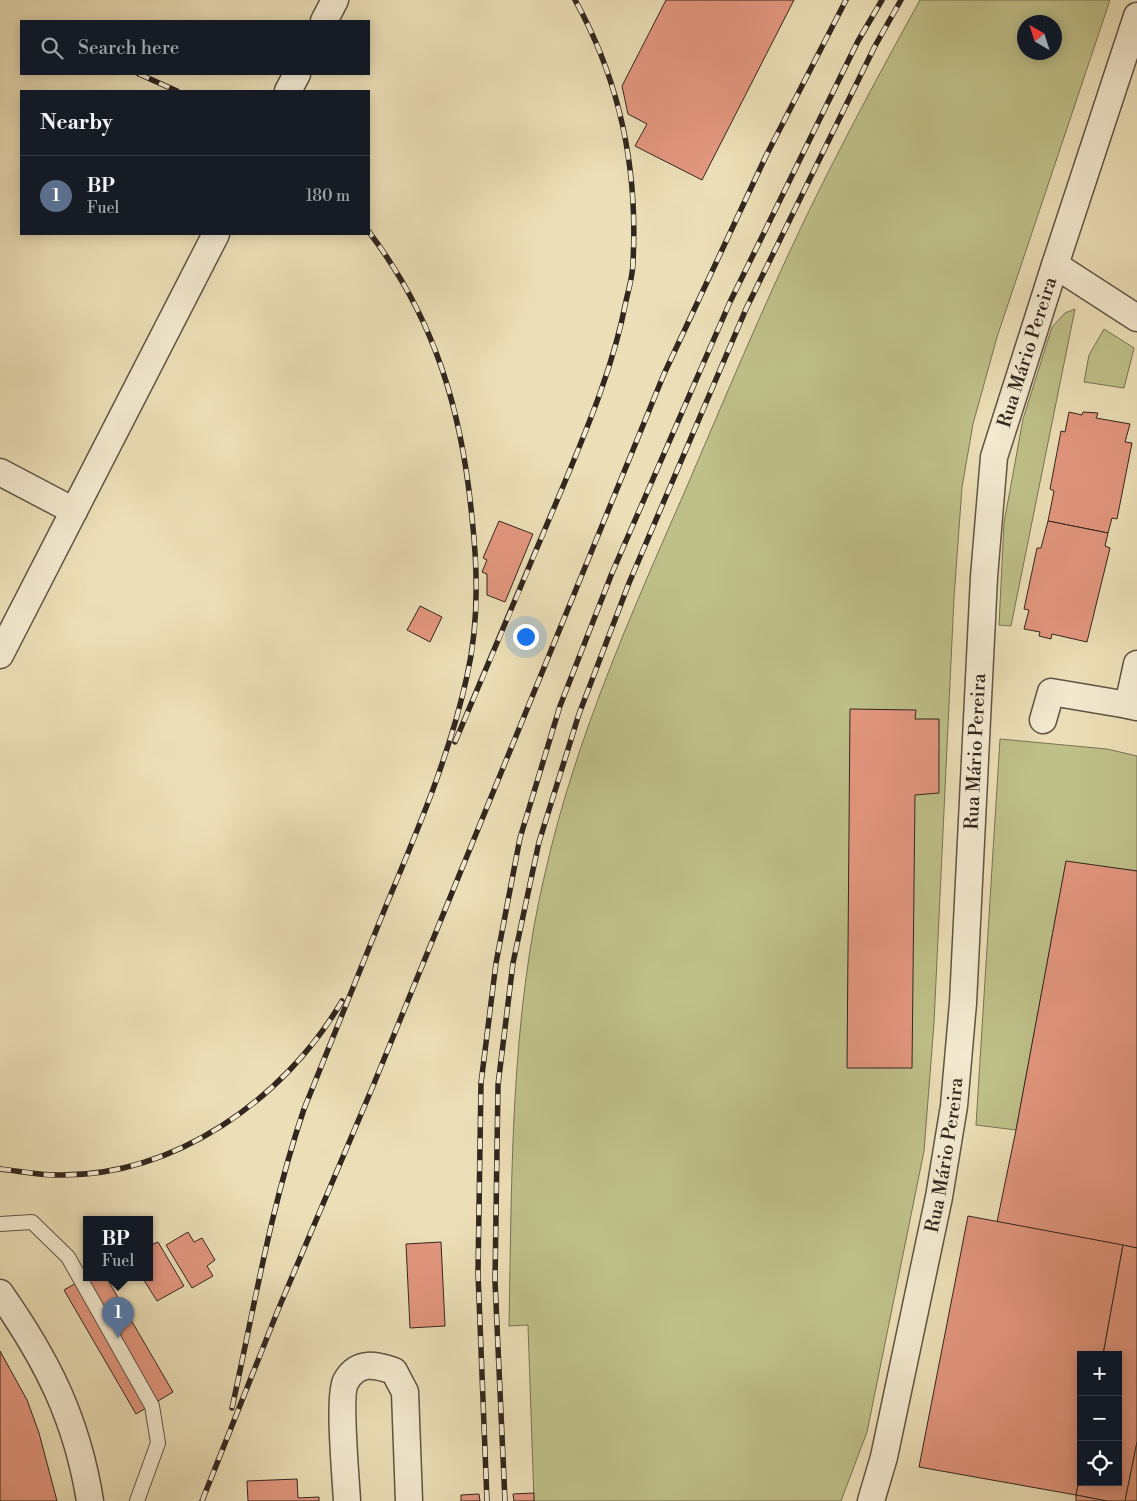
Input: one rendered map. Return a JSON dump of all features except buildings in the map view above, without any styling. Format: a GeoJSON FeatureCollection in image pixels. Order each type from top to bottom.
{"type":"FeatureCollection","features":[{"type":"Feature","properties":{"kind":"street"},"geometry":{"type":"LineString","coordinates":[[325,20],[335,0]]}},
{"type":"Feature","properties":{"kind":"street","name":"Rua Mário Pereira"},"geometry":{"type":"LineString","coordinates":[[871,1501],[884,1457],[935,1217],[954,1106],[963,1003],[984,577],[994,457],[1137,16]]}},
{"type":"Feature","properties":{"kind":"street"},"geometry":{"type":"LineString","coordinates":[[289,90],[296,75]]}},
{"type":"Feature","properties":{"kind":"street"},"geometry":{"type":"LineString","coordinates":[[0,655],[215,235]]}},
{"type":"Feature","properties":{"kind":"street"},"geometry":{"type":"LineString","coordinates":[[1055,265],[1137,318]]}},
{"type":"Feature","properties":{"kind":"street"},"geometry":{"type":"LineString","coordinates":[[0,472],[74,511]]}},
{"type":"Feature","properties":{"kind":"street"},"geometry":{"type":"LineString","coordinates":[[1043,720],[1051,692],[1132,706],[1137,664]]}},
{"type":"Feature","properties":{"kind":"street"},"geometry":{"type":"LineString","coordinates":[[0,1293],[42,1355],[60,1392],[86,1473],[90,1501]]}},
{"type":"Feature","properties":{"kind":"street"},"geometry":{"type":"LineString","coordinates":[[347,1501],[343,1411],[345,1382],[356,1370],[373,1364],[394,1371],[405,1392],[409,1501]]}},
{"type":"Feature","properties":{"kind":"lane"},"geometry":{"type":"LineString","coordinates":[[0,1224],[32,1222],[68,1257],[152,1406],[158,1443],[136,1501]]}},
{"type":"Feature","properties":{"kind":"green space"},"geometry":{"type":"Polygon","coordinates":[[[920,0],[1110,0],[997,337],[973,424],[962,487],[954,598],[934,1023],[924,1151],[867,1432],[841,1501],[534,1501],[528,1325],[509,1326],[511,1211],[519,1039],[534,925],[546,869],[558,820],[573,772],[606,677],[625,630],[789,253],[876,81],[920,0]]]}},
{"type":"Feature","properties":{"kind":"green space"},"geometry":{"type":"Polygon","coordinates":[[[1075,309],[1011,626],[999,625],[1004,523],[1023,419],[1052,327],[1065,313],[1075,309]]]}},
{"type":"Feature","properties":{"kind":"green space"},"geometry":{"type":"Polygon","coordinates":[[[1104,329],[1134,348],[1124,388],[1084,382],[1089,355],[1104,329]]]}},
{"type":"Feature","properties":{"kind":"green space"},"geometry":{"type":"Polygon","coordinates":[[[1000,739],[1107,749],[1137,756],[1137,871],[1066,862],[1016,1130],[976,1125],[1000,739]]]}},
{"type":"Feature","properties":{"kind":"railway"},"geometry":{"type":"LineString","coordinates":[[455,742],[591,416],[615,348],[632,277],[634,228],[632,194],[629,160],[623,127],[604,62],[575,0]]}},
{"type":"Feature","properties":{"kind":"railway"},"geometry":{"type":"LineString","coordinates":[[202,1501],[278,1310],[373,1086],[664,374],[766,156],[846,0]]}},
{"type":"Feature","properties":{"kind":"railway"},"geometry":{"type":"LineString","coordinates":[[487,1501],[478,1273],[481,1083],[496,963],[520,838],[560,706],[612,573],[730,302],[858,41],[882,0]]}},
{"type":"Feature","properties":{"kind":"railway"},"geometry":{"type":"LineString","coordinates":[[505,1501],[495,1281],[498,1085],[513,963],[539,842],[579,714],[629,583],[746,309],[875,46],[901,0]]}},
{"type":"Feature","properties":{"kind":"railway"},"geometry":{"type":"LineString","coordinates":[[141,75],[175,90]]}},
{"type":"Feature","properties":{"kind":"railway"},"geometry":{"type":"LineString","coordinates":[[232,1408],[264,1257],[292,1146],[304,1109],[433,790],[460,705],[474,637],[476,597],[474,538],[461,440],[452,403],[442,368],[412,298],[370,233]]}},
{"type":"Feature","properties":{"kind":"railway"},"geometry":{"type":"LineString","coordinates":[[0,1169],[50,1175],[100,1172],[143,1163],[183,1147],[222,1126],[257,1100],[289,1070],[318,1037],[342,1001]]}},
{"type":"Feature","properties":{"kind":"place","name":"BP"},"geometry":{"type":"Point","coordinates":[118,1338]}}]}
